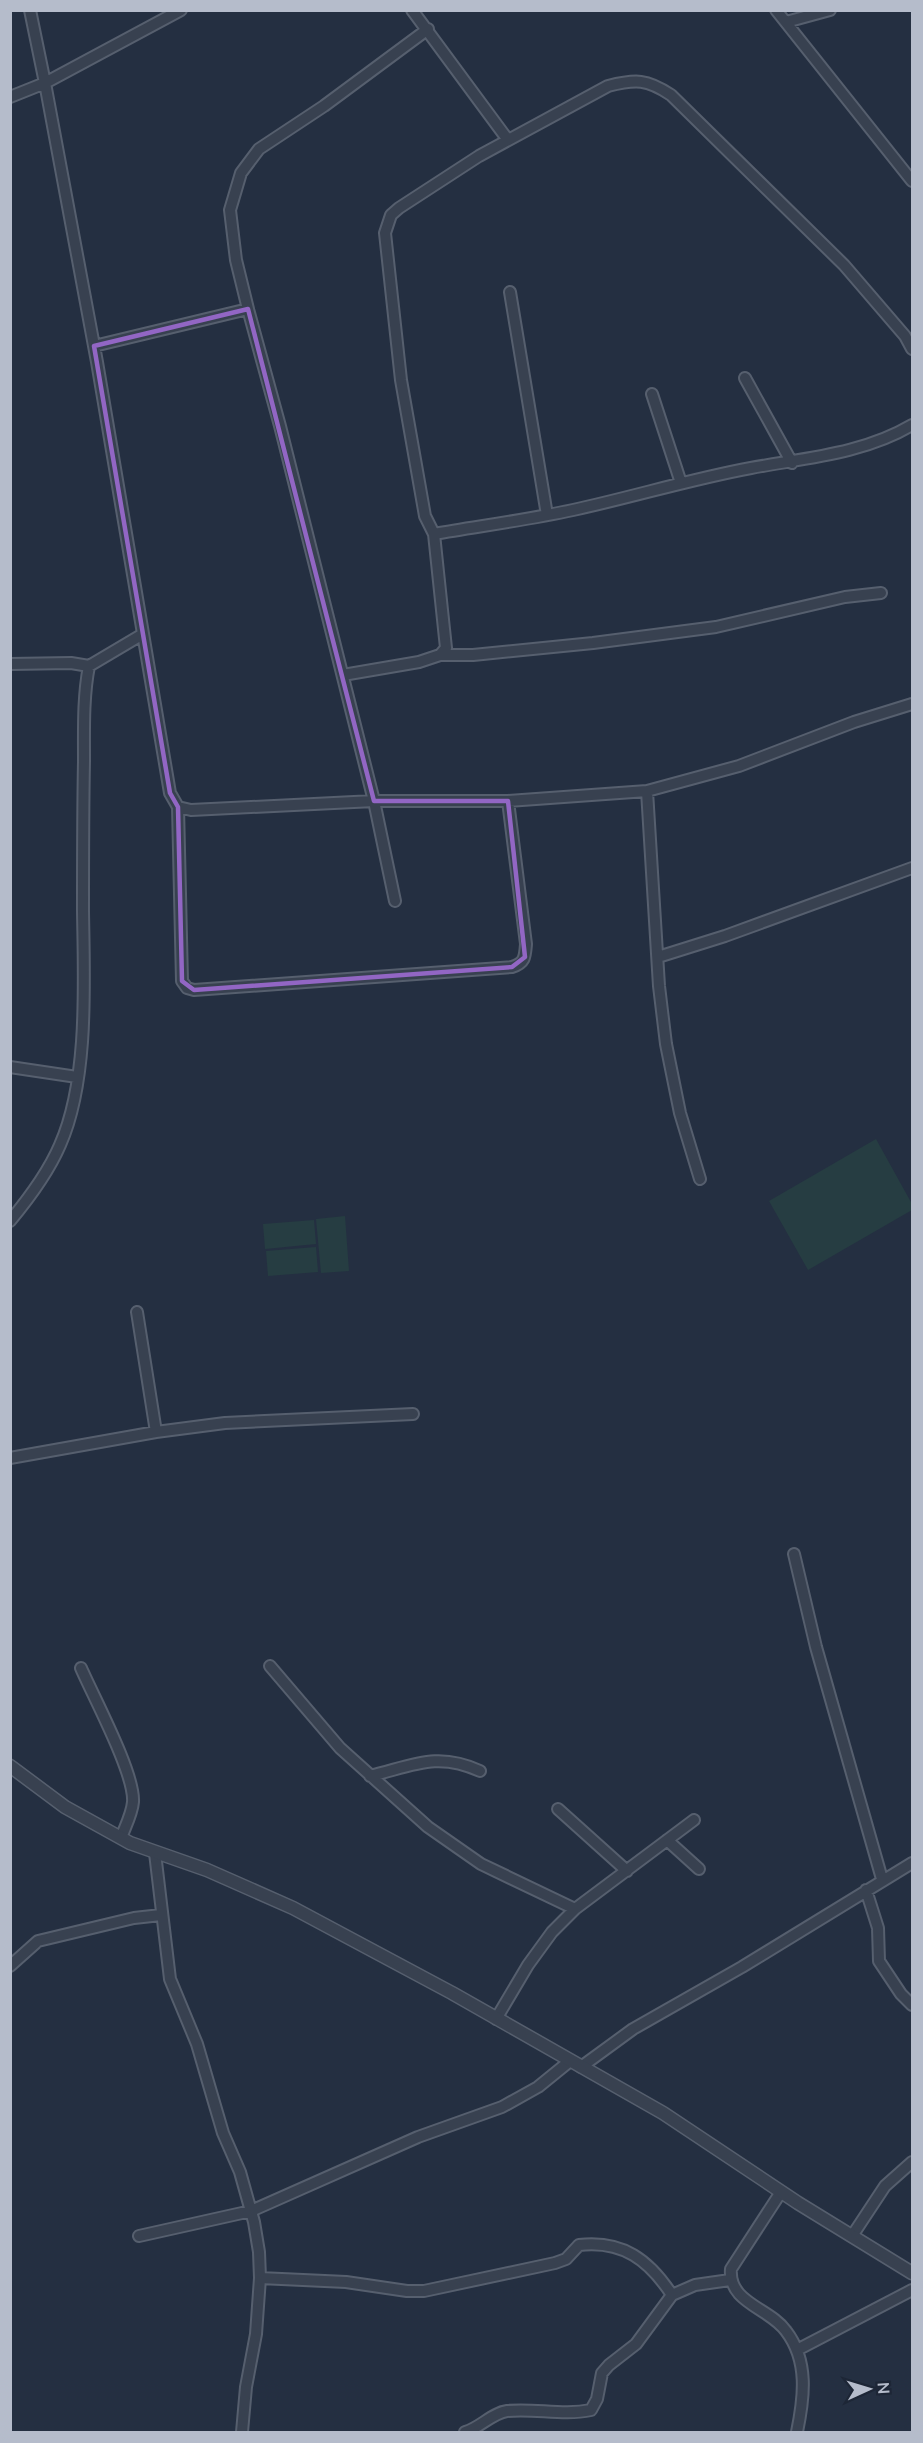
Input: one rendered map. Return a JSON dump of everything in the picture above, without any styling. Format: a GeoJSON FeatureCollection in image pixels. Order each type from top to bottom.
{"type":"FeatureCollection","features":[{"type":"Feature","properties":{"kind":"street"},"geometry":{"type":"LineString","coordinates":[[30,10],[94,346],[170,793],[178,807],[182,981],[187,988],[194,990],[501,968],[521,964],[525,957],[525,944],[508,801]]}},
{"type":"Feature","properties":{"kind":"street"},"geometry":{"type":"LineString","coordinates":[[10,97],[45,83],[181,10]]}},
{"type":"Feature","properties":{"kind":"street"},"geometry":{"type":"LineString","coordinates":[[412,10],[508,140]]}},
{"type":"Feature","properties":{"kind":"street"},"geometry":{"type":"LineString","coordinates":[[776,10],[912,181]]}},
{"type":"Feature","properties":{"kind":"street"},"geometry":{"type":"LineString","coordinates":[[786,22],[830,10]]}},
{"type":"Feature","properties":{"kind":"street"},"geometry":{"type":"LineString","coordinates":[[395,901],[374,801],[343,675],[236,260],[230,210],[242,173],[259,149],[324,106],[428,29]]}},
{"type":"Feature","properties":{"kind":"street"},"geometry":{"type":"LineString","coordinates":[[440,656],[446,648],[434,534],[425,516],[401,380],[385,233],[388,222],[399,208],[479,156],[608,86],[629,81],[655,84],[671,95],[844,265],[905,336],[912,349]]}},
{"type":"Feature","properties":{"kind":"street"},"geometry":{"type":"LineString","coordinates":[[510,292],[547,515]]}},
{"type":"Feature","properties":{"kind":"street"},"geometry":{"type":"LineString","coordinates":[[94,346],[248,309]]}},
{"type":"Feature","properties":{"kind":"street"},"geometry":{"type":"LineString","coordinates":[[745,378],[792,463]]}},
{"type":"Feature","properties":{"kind":"street"},"geometry":{"type":"LineString","coordinates":[[652,394],[681,483]]}},
{"type":"Feature","properties":{"kind":"street"},"geometry":{"type":"LineString","coordinates":[[434,534],[547,515],[624,499],[681,483],[842,452],[900,432],[912,425]]}},
{"type":"Feature","properties":{"kind":"street"},"geometry":{"type":"LineString","coordinates":[[343,675],[419,662],[440,656],[593,643],[716,627],[845,597],[881,593]]}},
{"type":"Feature","properties":{"kind":"street"},"geometry":{"type":"LineString","coordinates":[[10,664],[71,663],[88,666],[143,634]]}},
{"type":"Feature","properties":{"kind":"street"},"geometry":{"type":"LineString","coordinates":[[10,1221],[41,1180],[61,1144],[70,1116],[77,1077],[85,999],[82,846],[85,693],[88,666]]}},
{"type":"Feature","properties":{"kind":"street"},"geometry":{"type":"LineString","coordinates":[[178,807],[190,810],[374,801],[508,801],[647,791],[739,766],[854,722],[912,704]]}},
{"type":"Feature","properties":{"kind":"street"},"geometry":{"type":"LineString","coordinates":[[647,791],[659,986],[680,1113],[699,1179]]}},
{"type":"Feature","properties":{"kind":"street"},"geometry":{"type":"LineString","coordinates":[[658,957],[725,936],[912,868]]}},
{"type":"Feature","properties":{"kind":"street"},"geometry":{"type":"LineString","coordinates":[[10,1067],[77,1077]]}},
{"type":"Feature","properties":{"kind":"street"},"geometry":{"type":"LineString","coordinates":[[137,1312],[156,1432]]}},
{"type":"Feature","properties":{"kind":"street"},"geometry":{"type":"LineString","coordinates":[[10,1458],[156,1432],[225,1423],[413,1414]]}},
{"type":"Feature","properties":{"kind":"street"},"geometry":{"type":"LineString","coordinates":[[794,1554],[816,1647],[882,1879]]}},
{"type":"Feature","properties":{"kind":"street"},"geometry":{"type":"LineString","coordinates":[[270,1666],[340,1748],[428,1827],[481,1864],[575,1909]]}},
{"type":"Feature","properties":{"kind":"street"},"geometry":{"type":"LineString","coordinates":[[81,1668],[125,1768],[132,1790],[130,1813],[121,1838]]}},
{"type":"Feature","properties":{"kind":"street"},"geometry":{"type":"LineString","coordinates":[[370,1776],[435,1760],[460,1762],[480,1772]]}},
{"type":"Feature","properties":{"kind":"street"},"geometry":{"type":"LineString","coordinates":[[10,1766],[65,1807],[121,1838],[155,1853],[207,1870],[293,1908],[452,1993],[663,2113],[781,2192],[912,2273]]}},
{"type":"Feature","properties":{"kind":"street"},"geometry":{"type":"LineString","coordinates":[[558,1809],[627,1871]]}},
{"type":"Feature","properties":{"kind":"street"},"geometry":{"type":"LineString","coordinates":[[496,2019],[528,1965],[552,1932],[575,1909],[694,1820]]}},
{"type":"Feature","properties":{"kind":"street"},"geometry":{"type":"LineString","coordinates":[[667,1840],[699,1869]]}},
{"type":"Feature","properties":{"kind":"street"},"geometry":{"type":"LineString","coordinates":[[155,1853],[170,1979],[200,2053],[223,2133],[240,2172],[259,2252],[260,2278],[256,2334],[246,2387],[242,2433]]}},
{"type":"Feature","properties":{"kind":"street"},"geometry":{"type":"LineString","coordinates":[[139,2236],[251,2211],[418,2137],[502,2107],[742,1967],[882,1879],[912,1863]]}},
{"type":"Feature","properties":{"kind":"street"},"geometry":{"type":"LineString","coordinates":[[866,1890],[878,1928],[879,1961],[901,1994],[912,2005]]}},
{"type":"Feature","properties":{"kind":"street"},"geometry":{"type":"LineString","coordinates":[[10,1966],[38,1941],[134,1918],[161,1915]]}},
{"type":"Feature","properties":{"kind":"street"},"geometry":{"type":"LineString","coordinates":[[852,2236],[885,2186],[912,2162]]}},
{"type":"Feature","properties":{"kind":"street"},"geometry":{"type":"LineString","coordinates":[[781,2192],[731,2269],[730,2280],[735,2291],[786,2329],[797,2350],[804,2373],[803,2403],[796,2433]]}},
{"type":"Feature","properties":{"kind":"street"},"geometry":{"type":"LineString","coordinates":[[260,2278],[346,2282],[407,2291],[424,2291],[555,2263],[566,2259],[579,2246],[592,2244],[629,2252],[646,2262],[660,2276],[672,2295]]}},
{"type":"Feature","properties":{"kind":"street"},"geometry":{"type":"LineString","coordinates":[[465,2433],[478,2428],[505,2411],[575,2414],[591,2410],[597,2399],[602,2373],[636,2344],[672,2295],[695,2286],[730,2280]]}},
{"type":"Feature","properties":{"kind":"street"},"geometry":{"type":"LineString","coordinates":[[797,2350],[912,2290]]}},
{"type":"Feature","properties":{"kind":"highlighted area"},"geometry":{"type":"Polygon","coordinates":[[[248,309],[374,801],[508,801],[525,957],[512,967],[331,981],[194,990],[182,981],[178,807],[170,793],[94,346],[248,309]]]}},
{"type":"Feature","properties":{"kind":"green space"},"geometry":{"type":"Polygon","coordinates":[[[876,1139],[912,1204],[912,1210],[808,1270],[769,1201],[876,1139]]]}},
{"type":"Feature","properties":{"kind":"green space"},"geometry":{"type":"Polygon","coordinates":[[[345,1216],[349,1271],[321,1273],[316,1219],[345,1216]]]}},
{"type":"Feature","properties":{"kind":"green space"},"geometry":{"type":"Polygon","coordinates":[[[314,1220],[316,1244],[265,1249],[263,1224],[314,1220]]]}},
{"type":"Feature","properties":{"kind":"green space"},"geometry":{"type":"Polygon","coordinates":[[[316,1247],[318,1272],[268,1276],[266,1251],[316,1247]]]}}]}
